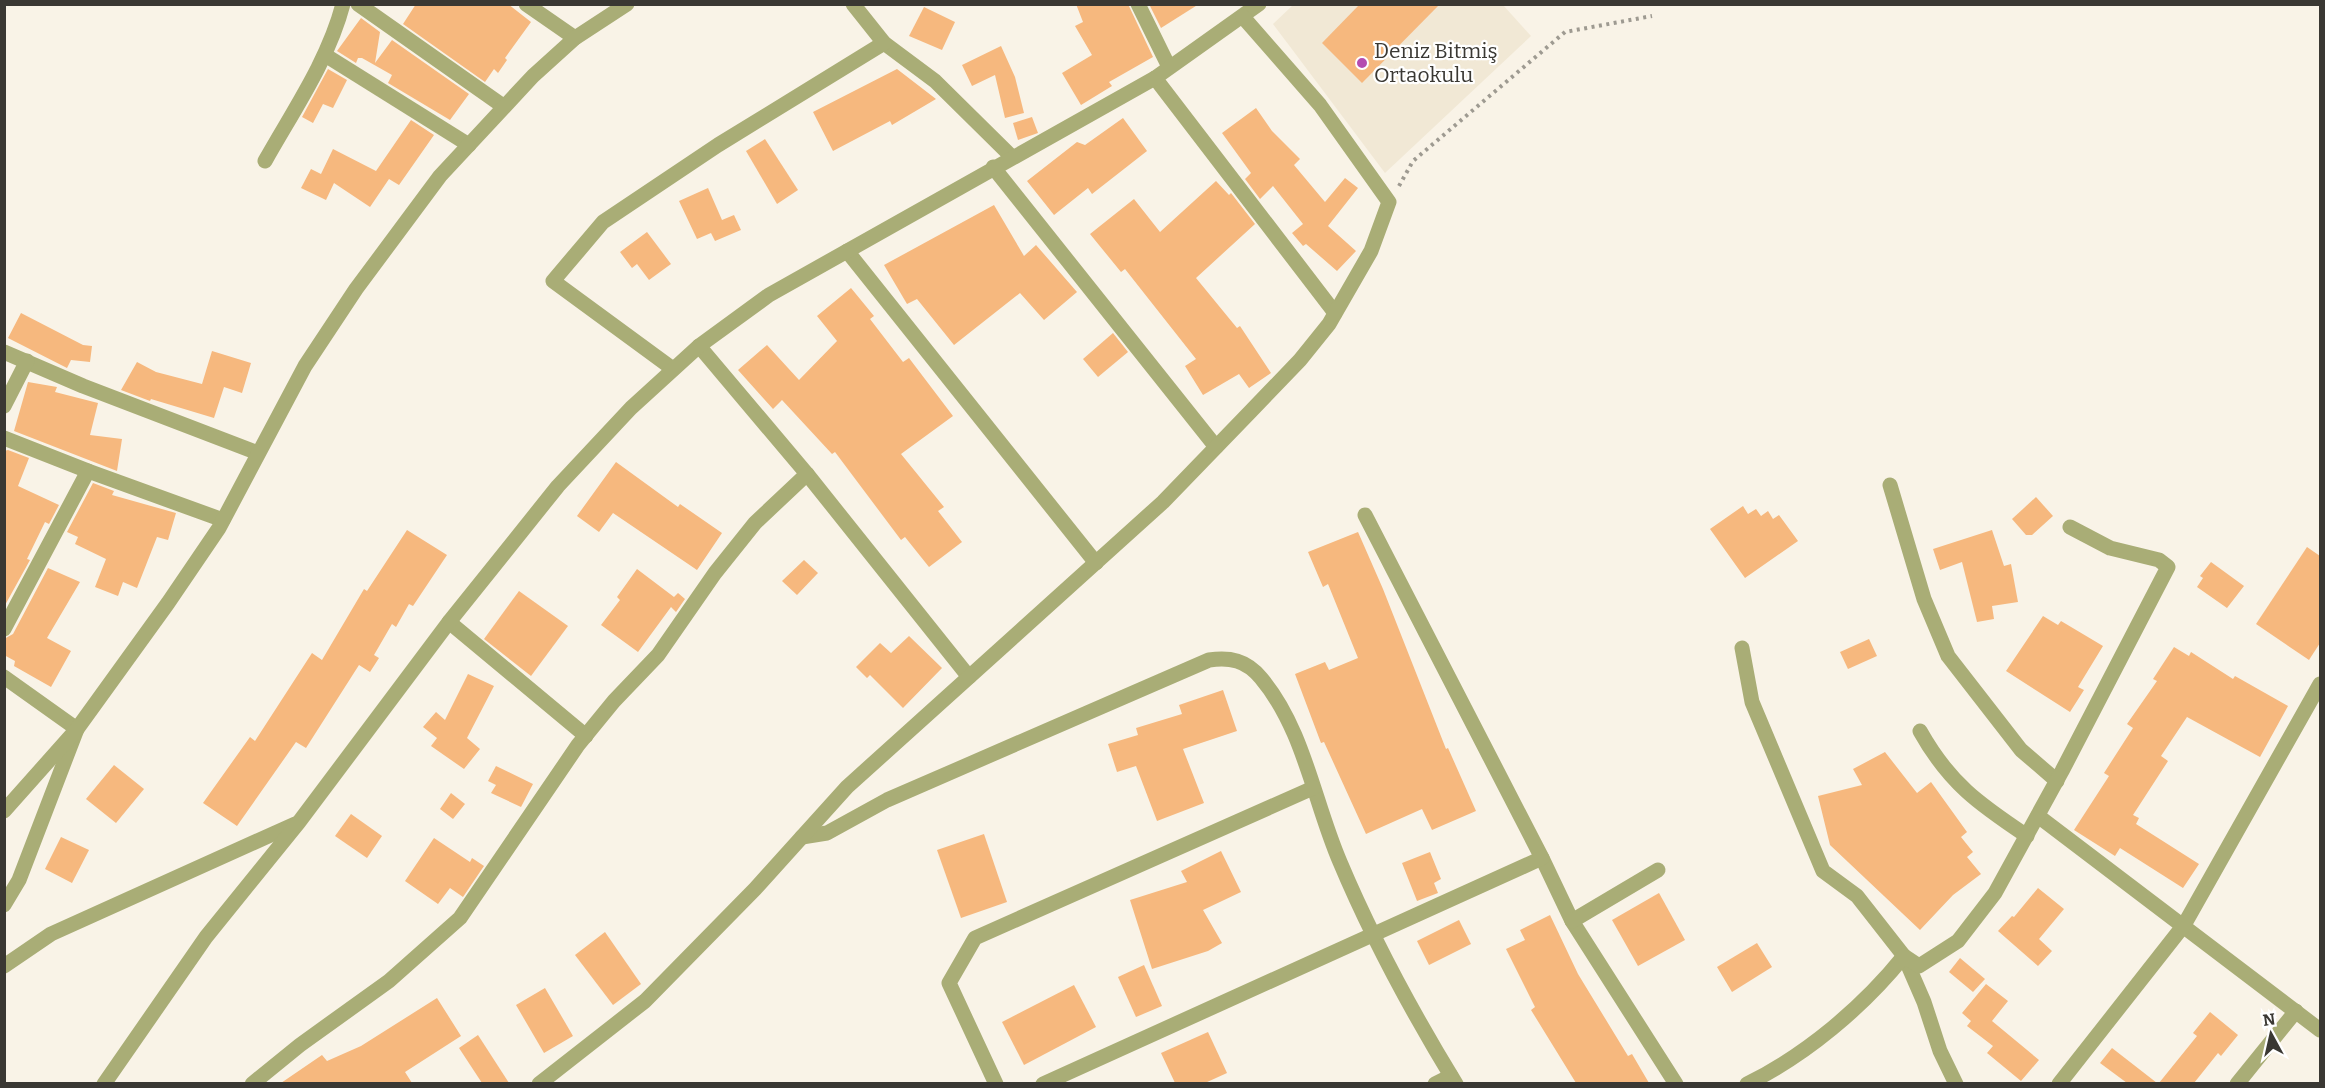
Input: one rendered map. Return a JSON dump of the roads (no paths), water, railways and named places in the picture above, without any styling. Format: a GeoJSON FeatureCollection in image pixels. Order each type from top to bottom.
{"type":"FeatureCollection","features":[{"type":"Feature","properties":{"kind":"street"},"geometry":{"type":"LineString","coordinates":[[265,161],[325,55],[335,34],[343,4]]}},
{"type":"Feature","properties":{"kind":"street"},"geometry":{"type":"LineString","coordinates":[[358,4],[503,106]]}},
{"type":"Feature","properties":{"kind":"street"},"geometry":{"type":"LineString","coordinates":[[526,4],[575,38]]}},
{"type":"Feature","properties":{"kind":"street"},"geometry":{"type":"LineString","coordinates":[[4,811],[77,729],[168,603],[223,520],[305,366],[356,289],[440,176],[503,106],[575,38],[627,4]]}},
{"type":"Feature","properties":{"kind":"street"},"geometry":{"type":"LineString","coordinates":[[853,4],[884,43],[934,81],[1012,157]]}},
{"type":"Feature","properties":{"kind":"street"},"geometry":{"type":"LineString","coordinates":[[1138,4],[1169,67]]}},
{"type":"Feature","properties":{"kind":"street"},"geometry":{"type":"LineString","coordinates":[[104,1083],[206,937],[299,822],[449,622],[558,486],[631,408],[699,345],[769,295],[953,194],[993,167],[1155,78],[1243,17],[1258,4]]}},
{"type":"Feature","properties":{"kind":"street"},"geometry":{"type":"LineString","coordinates":[[539,1083],[645,1001],[756,889],[847,787],[1163,502],[1300,360],[1335,313],[1371,251],[1389,202],[1320,105],[1243,17]]}},
{"type":"Feature","properties":{"kind":"street"},"geometry":{"type":"LineString","coordinates":[[673,369],[553,281],[603,222],[708,151],[884,43]]}},
{"type":"Feature","properties":{"kind":"street"},"geometry":{"type":"LineString","coordinates":[[325,55],[469,145]]}},
{"type":"Feature","properties":{"kind":"street"},"geometry":{"type":"LineString","coordinates":[[1155,78],[1335,313]]}},
{"type":"Feature","properties":{"kind":"street"},"geometry":{"type":"LineString","coordinates":[[993,167],[1216,447]]}},
{"type":"Feature","properties":{"kind":"street"},"geometry":{"type":"LineString","coordinates":[[847,251],[1096,563]]}},
{"type":"Feature","properties":{"kind":"street"},"geometry":{"type":"LineString","coordinates":[[699,345],[807,474],[969,677]]}},
{"type":"Feature","properties":{"kind":"street"},"geometry":{"type":"LineString","coordinates":[[4,352],[83,386],[258,453]]}},
{"type":"Feature","properties":{"kind":"street"},"geometry":{"type":"LineString","coordinates":[[4,406],[27,361]]}},
{"type":"Feature","properties":{"kind":"street"},"geometry":{"type":"LineString","coordinates":[[4,438],[223,520]]}},
{"type":"Feature","properties":{"kind":"street"},"geometry":{"type":"LineString","coordinates":[[4,629],[88,471]]}},
{"type":"Feature","properties":{"kind":"street"},"geometry":{"type":"LineString","coordinates":[[252,1083],[300,1045],[389,981],[460,918],[586,736],[658,655],[715,573],[755,523],[807,474]]}},
{"type":"Feature","properties":{"kind":"street"},"geometry":{"type":"LineString","coordinates":[[1890,485],[1924,599],[1948,656],[2022,750],[2057,781]]}},
{"type":"Feature","properties":{"kind":"street"},"geometry":{"type":"LineString","coordinates":[[1365,515],[1542,858],[1572,921],[1676,1083]]}},
{"type":"Feature","properties":{"kind":"street"},"geometry":{"type":"LineString","coordinates":[[1904,956],[1919,966],[1958,941],[1995,893],[2057,781],[2168,567],[2159,560],[2110,548],[2070,527]]}},
{"type":"Feature","properties":{"kind":"street"},"geometry":{"type":"LineString","coordinates":[[449,622],[586,736]]}},
{"type":"Feature","properties":{"kind":"street"},"geometry":{"type":"LineString","coordinates":[[1742,648],[1752,702],[1823,871],[1857,897],[1904,956],[1924,1002],[1940,1051],[1956,1083]]}},
{"type":"Feature","properties":{"kind":"street"},"geometry":{"type":"LineString","coordinates":[[802,837],[827,833],[887,800],[1209,660],[1225,658],[1240,660],[1260,676],[1274,696],[1290,727],[1339,860],[1374,936],[1425,1034],[1454,1080],[1435,1083]]}},
{"type":"Feature","properties":{"kind":"street"},"geometry":{"type":"LineString","coordinates":[[4,677],[77,729]]}},
{"type":"Feature","properties":{"kind":"street"},"geometry":{"type":"LineString","coordinates":[[2058,1083],[2184,925],[2262,782],[2320,684]]}},
{"type":"Feature","properties":{"kind":"street"},"geometry":{"type":"LineString","coordinates":[[4,904],[20,880],[77,729]]}},
{"type":"Feature","properties":{"kind":"street"},"geometry":{"type":"LineString","coordinates":[[1920,731],[1948,774],[1972,799],[2027,836]]}},
{"type":"Feature","properties":{"kind":"street"},"geometry":{"type":"LineString","coordinates":[[996,1083],[949,983],[975,938],[1313,788]]}},
{"type":"Feature","properties":{"kind":"street"},"geometry":{"type":"LineString","coordinates":[[2038,816],[2320,1030]]}},
{"type":"Feature","properties":{"kind":"street"},"geometry":{"type":"LineString","coordinates":[[4,966],[51,934],[299,822]]}},
{"type":"Feature","properties":{"kind":"street"},"geometry":{"type":"LineString","coordinates":[[1043,1083],[1374,936],[1542,858]]}},
{"type":"Feature","properties":{"kind":"street"},"geometry":{"type":"LineString","coordinates":[[1572,921],[1658,870]]}},
{"type":"Feature","properties":{"kind":"street"},"geometry":{"type":"LineString","coordinates":[[1747,1083],[1776,1069],[1829,1029],[1904,956]]}},
{"type":"Feature","properties":{"kind":"street"},"geometry":{"type":"LineString","coordinates":[[2237,1083],[2296,1011]]}},
{"type":"Feature","properties":{"kind":"place","name":"Deniz Bitmiş Ortaokulu"},"geometry":{"type":"Point","coordinates":[1362,63]}}]}
